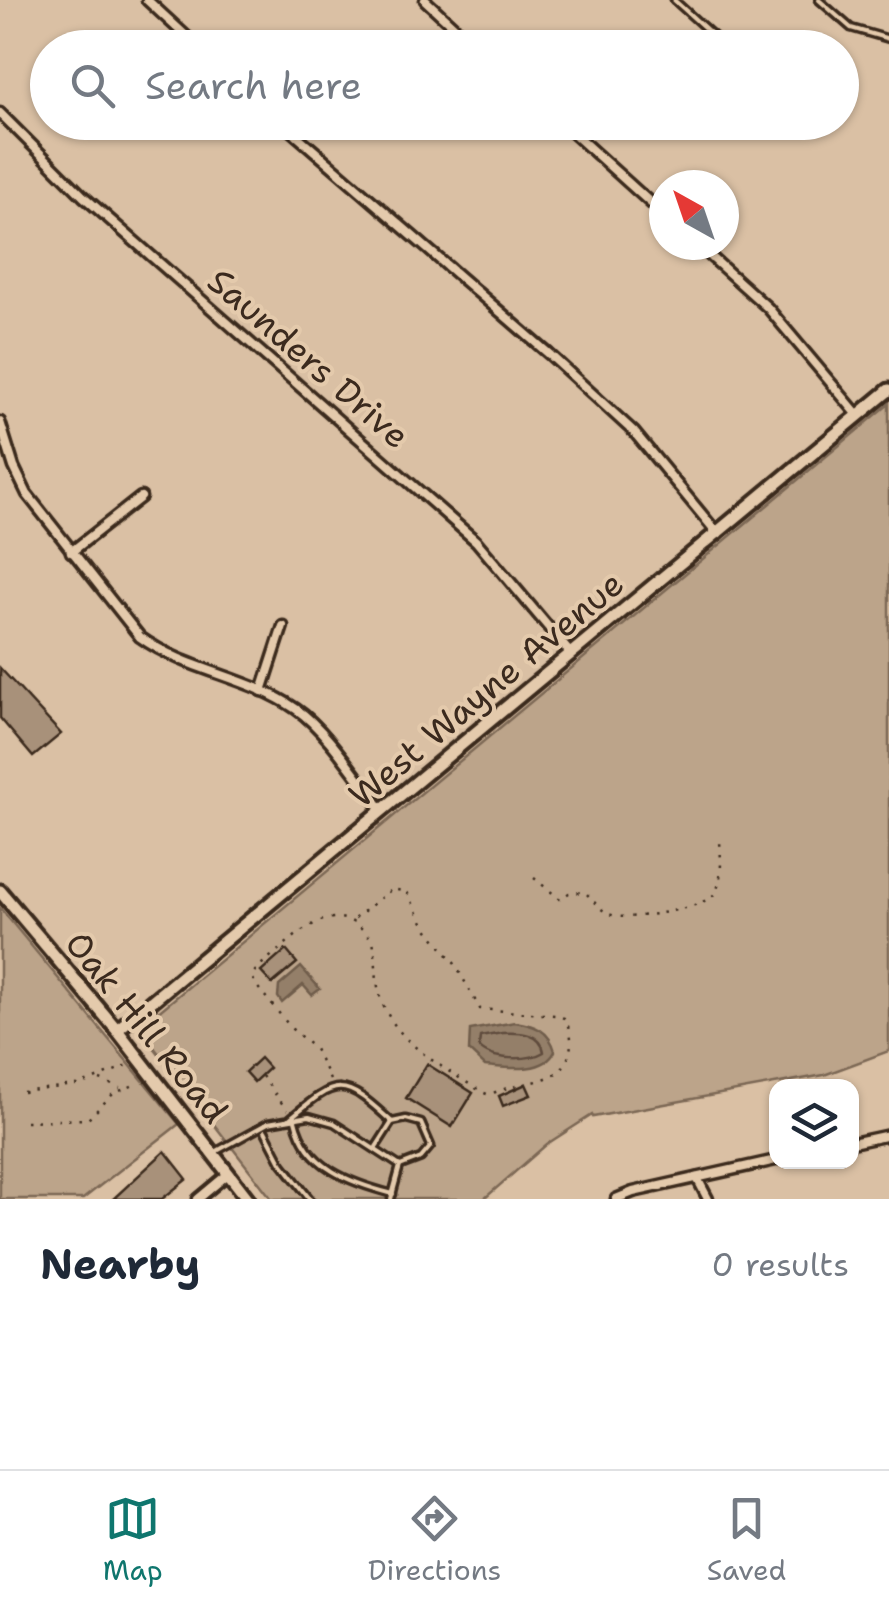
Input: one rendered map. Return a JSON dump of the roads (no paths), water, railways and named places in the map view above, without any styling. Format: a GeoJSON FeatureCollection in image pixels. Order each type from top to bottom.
{"type":"FeatureCollection","features":[{"type":"Feature","properties":{"kind":"street"},"geometry":{"type":"LineString","coordinates":[[147,0],[180,30]]}},
{"type":"Feature","properties":{"kind":"street"},"geometry":{"type":"LineString","coordinates":[[424,0],[458,30]]}},
{"type":"Feature","properties":{"kind":"street","name":"Saunders Drive"},"geometry":{"type":"LineString","coordinates":[[0,113],[83,196],[476,541],[571,654]]}},
{"type":"Feature","properties":{"kind":"street"},"geometry":{"type":"LineString","coordinates":[[302,140],[634,432],[718,534]]}},
{"type":"Feature","properties":{"kind":"street"},"geometry":{"type":"LineString","coordinates":[[581,140],[649,201]]}},
{"type":"Feature","properties":{"kind":"street"},"geometry":{"type":"LineString","coordinates":[[715,260],[768,308],[858,414]]}},
{"type":"Feature","properties":{"kind":"street","name":"West Wayne Avenue"},"geometry":{"type":"LineString","coordinates":[[116,1030],[889,390]]}},
{"type":"Feature","properties":{"kind":"street"},"geometry":{"type":"LineString","coordinates":[[0,422],[27,494],[125,619],[158,650],[262,690],[297,710],[382,810]]}},
{"type":"Feature","properties":{"kind":"street"},"geometry":{"type":"LineString","coordinates":[[71,552],[141,497]]}},
{"type":"Feature","properties":{"kind":"street"},"geometry":{"type":"LineString","coordinates":[[262,690],[283,626]]}},
{"type":"Feature","properties":{"kind":"street","name":"Oak Hill Road"},"geometry":{"type":"LineString","coordinates":[[0,891],[116,1030],[248,1199]]}},
{"type":"Feature","properties":{"kind":"street"},"geometry":{"type":"LineString","coordinates":[[859,1141],[889,1135]]}},
{"type":"Feature","properties":{"kind":"street"},"geometry":{"type":"LineString","coordinates":[[616,1199],[769,1162]]}},
{"type":"Feature","properties":{"kind":"street"},"geometry":{"type":"LineString","coordinates":[[198,1199],[228,1174]]}},
{"type":"Feature","properties":{"kind":"street"},"geometry":{"type":"LineString","coordinates":[[697,1178],[708,1199]]}},
{"type":"Feature","properties":{"kind":"lane"},"geometry":{"type":"LineString","coordinates":[[674,0],[706,30]]}},
{"type":"Feature","properties":{"kind":"lane"},"geometry":{"type":"LineString","coordinates":[[819,0],[857,30]]}},
{"type":"Feature","properties":{"kind":"lane"},"geometry":{"type":"LineString","coordinates":[[859,31],[889,39]]}},
{"type":"Feature","properties":{"kind":"lane"},"geometry":{"type":"LineString","coordinates":[[292,1119],[330,1087],[339,1086],[377,1108],[392,1122]]}},
{"type":"Feature","properties":{"kind":"lane"},"geometry":{"type":"LineString","coordinates":[[213,1154],[252,1129],[309,1116],[334,1122],[400,1166]]}},
{"type":"Feature","properties":{"kind":"lane"},"geometry":{"type":"LineString","coordinates":[[292,1119],[320,1163],[355,1184],[392,1196],[400,1166]]}},
{"type":"Feature","properties":{"kind":"lane"},"geometry":{"type":"LineString","coordinates":[[374,1148],[392,1122],[406,1119],[421,1124],[431,1146],[421,1158],[400,1166]]}},
{"type":"Feature","properties":{"kind":"lane"},"geometry":{"type":"LineString","coordinates":[[265,1131],[281,1162],[310,1199]]}},
{"type":"Feature","properties":{"kind":"lane"},"geometry":{"type":"LineString","coordinates":[[381,1199],[384,1192]]}},
{"type":"Feature","properties":{"kind":"water"},"geometry":{"type":"Polygon","coordinates":[[[301,967],[320,989],[312,995],[303,985],[282,1003],[279,986],[301,967]]]}},
{"type":"Feature","properties":{"kind":"water"},"geometry":{"type":"Polygon","coordinates":[[[515,1022],[545,1033],[555,1051],[550,1058],[524,1068],[494,1067],[485,1066],[469,1051],[470,1030],[515,1022]]]}}]}
